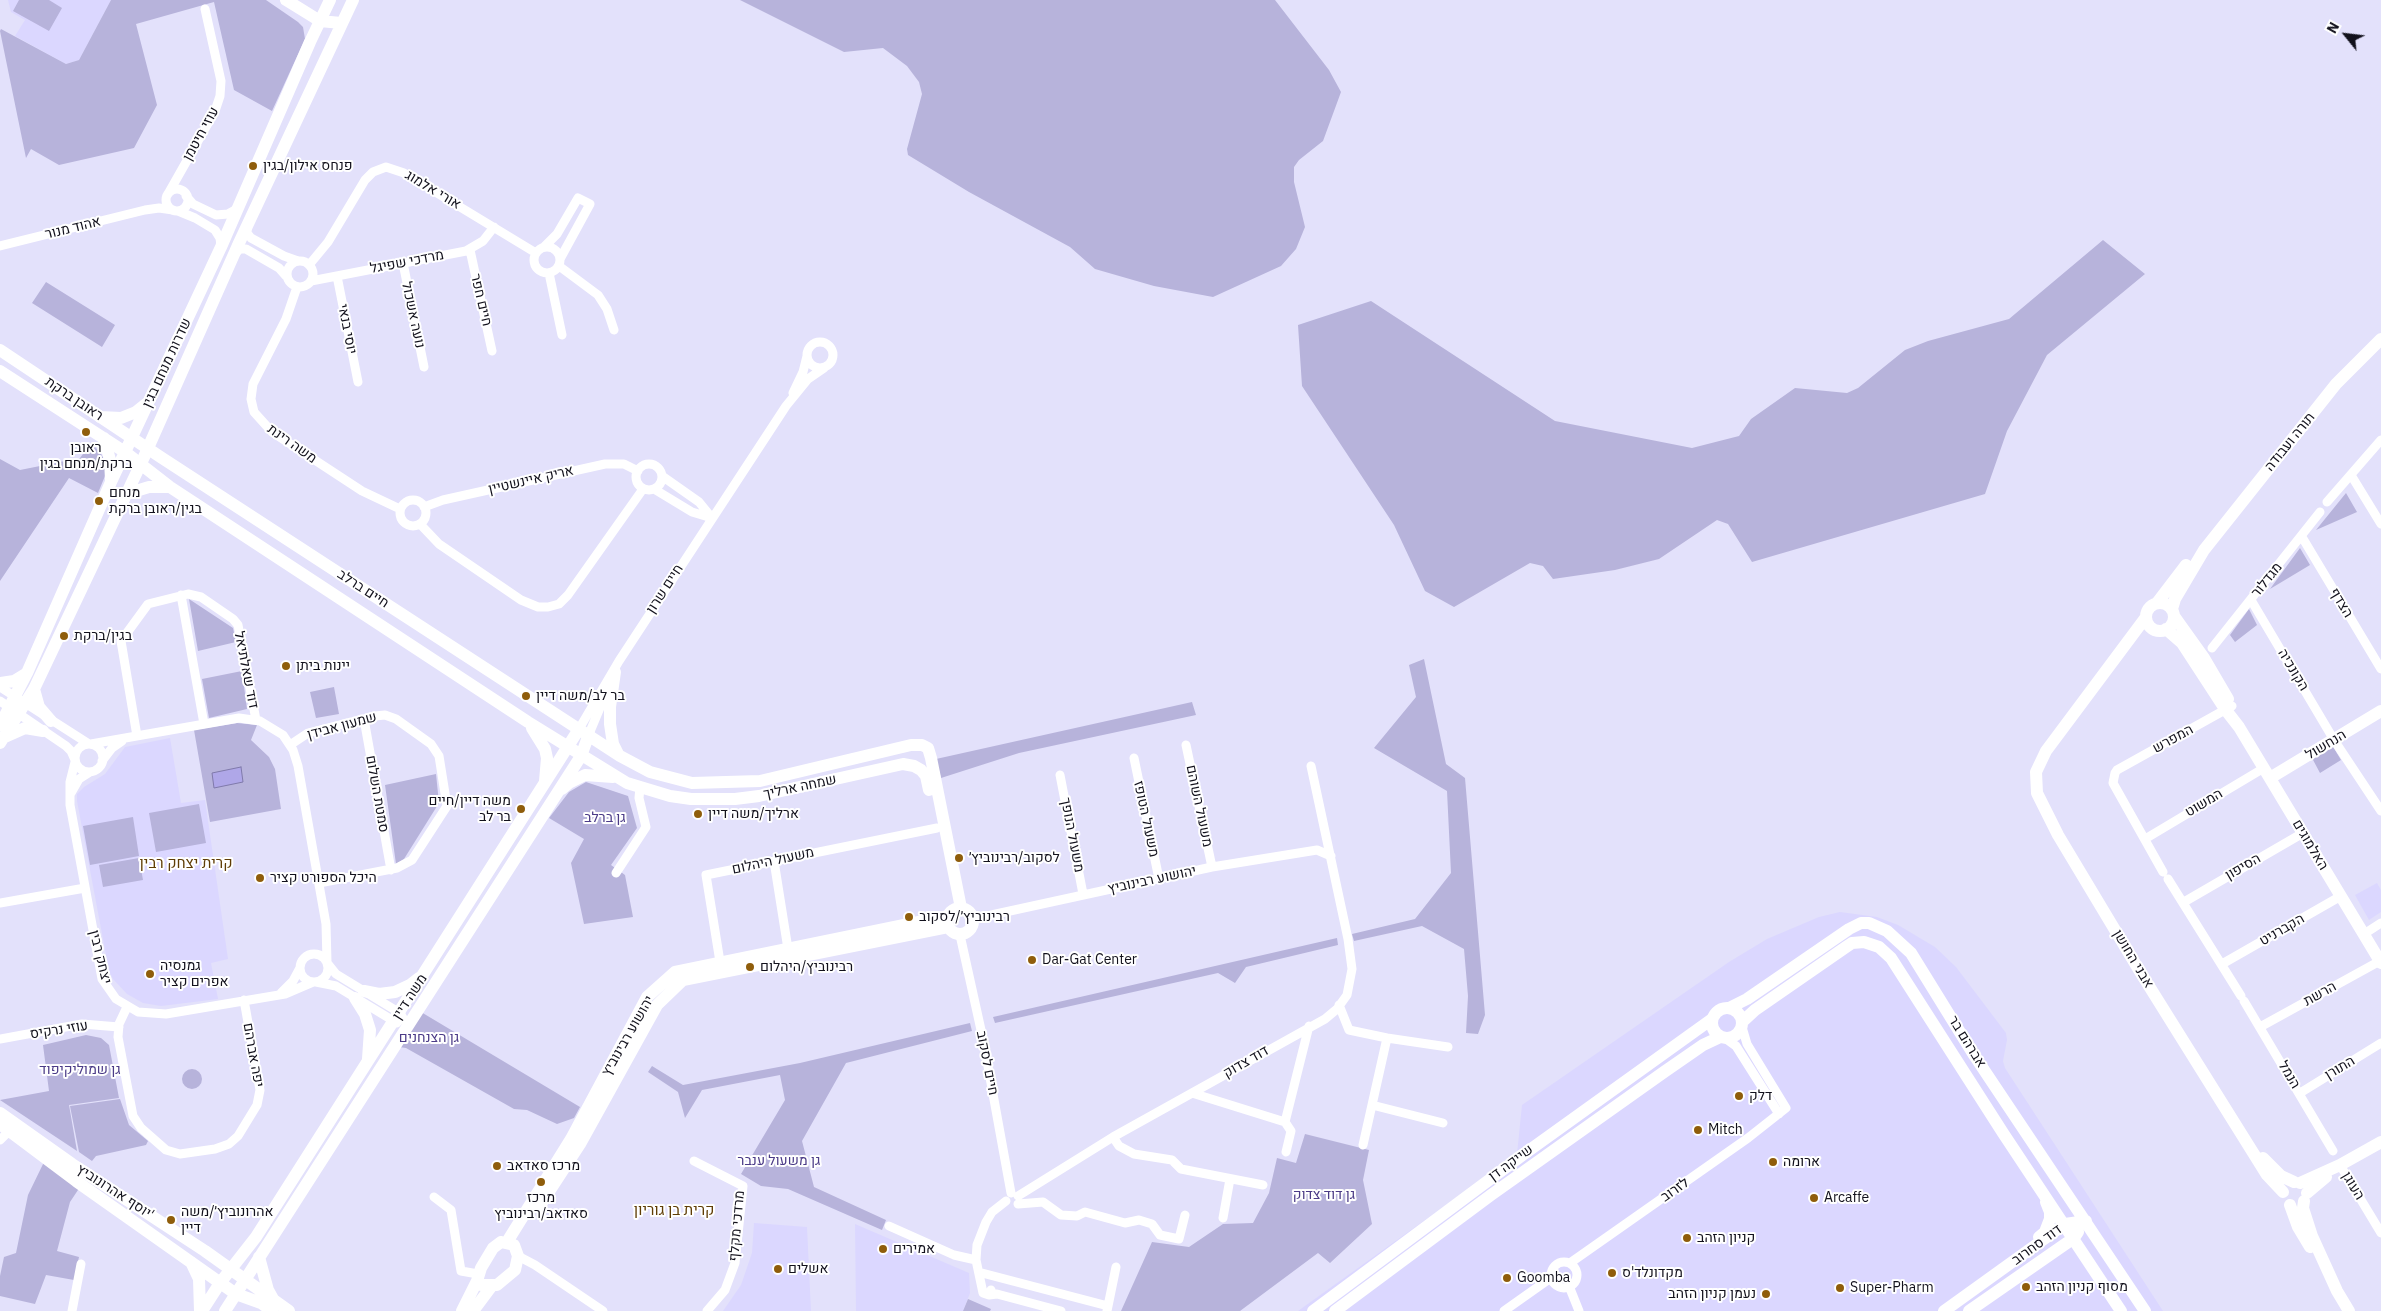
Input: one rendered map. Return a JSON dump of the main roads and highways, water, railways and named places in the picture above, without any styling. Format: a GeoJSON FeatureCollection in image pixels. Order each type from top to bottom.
{"type":"FeatureCollection","features":[{"type":"Feature","properties":{"kind":"place","name":"פנחס אילון/בגין"},"geometry":{"type":"Point","coordinates":[253,166]}},
{"type":"Feature","properties":{"kind":"place","name":"ראובן ברקת/מנחם בגין"},"geometry":{"type":"Point","coordinates":[86,432]}},
{"type":"Feature","properties":{"kind":"place","name":"מנחם בגין/ראובן ברקת"},"geometry":{"type":"Point","coordinates":[99,501]}},
{"type":"Feature","properties":{"kind":"place","name":"בגין/ברקת"},"geometry":{"type":"Point","coordinates":[64,636]}},
{"type":"Feature","properties":{"kind":"place","name":"יינות ביתן"},"geometry":{"type":"Point","coordinates":[286,666]}},
{"type":"Feature","properties":{"kind":"place","name":"בר לב/משה דיין"},"geometry":{"type":"Point","coordinates":[526,696]}},
{"type":"Feature","properties":{"kind":"place","name":"משה דיין/חיים בר לב"},"geometry":{"type":"Point","coordinates":[521,809]}},
{"type":"Feature","properties":{"kind":"place","name":"ארליך/משה דיין"},"geometry":{"type":"Point","coordinates":[698,814]}},
{"type":"Feature","properties":{"kind":"place","name":"לסקוב/רבינוביץ׳"},"geometry":{"type":"Point","coordinates":[959,858]}},
{"type":"Feature","properties":{"kind":"place","name":"היכל הספורט קציר"},"geometry":{"type":"Point","coordinates":[260,878]}},
{"type":"Feature","properties":{"kind":"place","name":"רבינוביץ׳/לסקוב"},"geometry":{"type":"Point","coordinates":[909,917]}},
{"type":"Feature","properties":{"kind":"place","name":"Dar-Gat Center"},"geometry":{"type":"Point","coordinates":[1032,960]}},
{"type":"Feature","properties":{"kind":"place","name":"רבינוביץ/היהלום"},"geometry":{"type":"Point","coordinates":[750,967]}},
{"type":"Feature","properties":{"kind":"place","name":"גמנסיה אפרים קציר"},"geometry":{"type":"Point","coordinates":[150,974]}},
{"type":"Feature","properties":{"kind":"place","name":"דלק"},"geometry":{"type":"Point","coordinates":[1739,1096]}},
{"type":"Feature","properties":{"kind":"place","name":"Mitch"},"geometry":{"type":"Point","coordinates":[1698,1130]}},
{"type":"Feature","properties":{"kind":"place","name":"ארומה"},"geometry":{"type":"Point","coordinates":[1773,1162]}},
{"type":"Feature","properties":{"kind":"place","name":"מרכז סאדאב"},"geometry":{"type":"Point","coordinates":[497,1166]}},
{"type":"Feature","properties":{"kind":"place","name":"מרכז סאדאב/רבינוביץ"},"geometry":{"type":"Point","coordinates":[541,1182]}},
{"type":"Feature","properties":{"kind":"place","name":"Arcaffe"},"geometry":{"type":"Point","coordinates":[1814,1198]}},
{"type":"Feature","properties":{"kind":"place","name":"אהרונוביץ׳/משה דיין"},"geometry":{"type":"Point","coordinates":[171,1220]}},
{"type":"Feature","properties":{"kind":"place","name":"קניון הזהב"},"geometry":{"type":"Point","coordinates":[1687,1238]}},
{"type":"Feature","properties":{"kind":"place","name":"אמירים"},"geometry":{"type":"Point","coordinates":[883,1249]}},
{"type":"Feature","properties":{"kind":"place","name":"אשלים"},"geometry":{"type":"Point","coordinates":[778,1269]}},
{"type":"Feature","properties":{"kind":"place","name":"מקדונלד'ס"},"geometry":{"type":"Point","coordinates":[1612,1273]}},
{"type":"Feature","properties":{"kind":"place","name":"Goomba"},"geometry":{"type":"Point","coordinates":[1507,1278]}},
{"type":"Feature","properties":{"kind":"place","name":"מסוף קניון הזהב"},"geometry":{"type":"Point","coordinates":[2026,1287]}},
{"type":"Feature","properties":{"kind":"place","name":"Super-Pharm"},"geometry":{"type":"Point","coordinates":[1840,1288]}},
{"type":"Feature","properties":{"kind":"place","name":"נעמן קניון הזהב"},"geometry":{"type":"Point","coordinates":[1766,1294]}},
{"type":"Feature","properties":{"kind":"district","name":"קרית יצחק רבין"},"geometry":{"type":"Point","coordinates":[186,864]}},
{"type":"Feature","properties":{"kind":"district","name":"קרית בן גוריון"},"geometry":{"type":"Point","coordinates":[674,1211]}},
{"type":"Feature","properties":{"kind":"park label","name":"גן ברלב"},"geometry":{"type":"Point","coordinates":[605,818]}},
{"type":"Feature","properties":{"kind":"park label","name":"גן הצנחנים"},"geometry":{"type":"Point","coordinates":[429,1038]}},
{"type":"Feature","properties":{"kind":"park label","name":"גן שמוליקיפוד"},"geometry":{"type":"Point","coordinates":[80,1070]}},
{"type":"Feature","properties":{"kind":"park label","name":"גן משעול ענבר"},"geometry":{"type":"Point","coordinates":[779,1161]}},
{"type":"Feature","properties":{"kind":"park label","name":"גן דוד צדוק"},"geometry":{"type":"Point","coordinates":[1324,1195]}}]}
